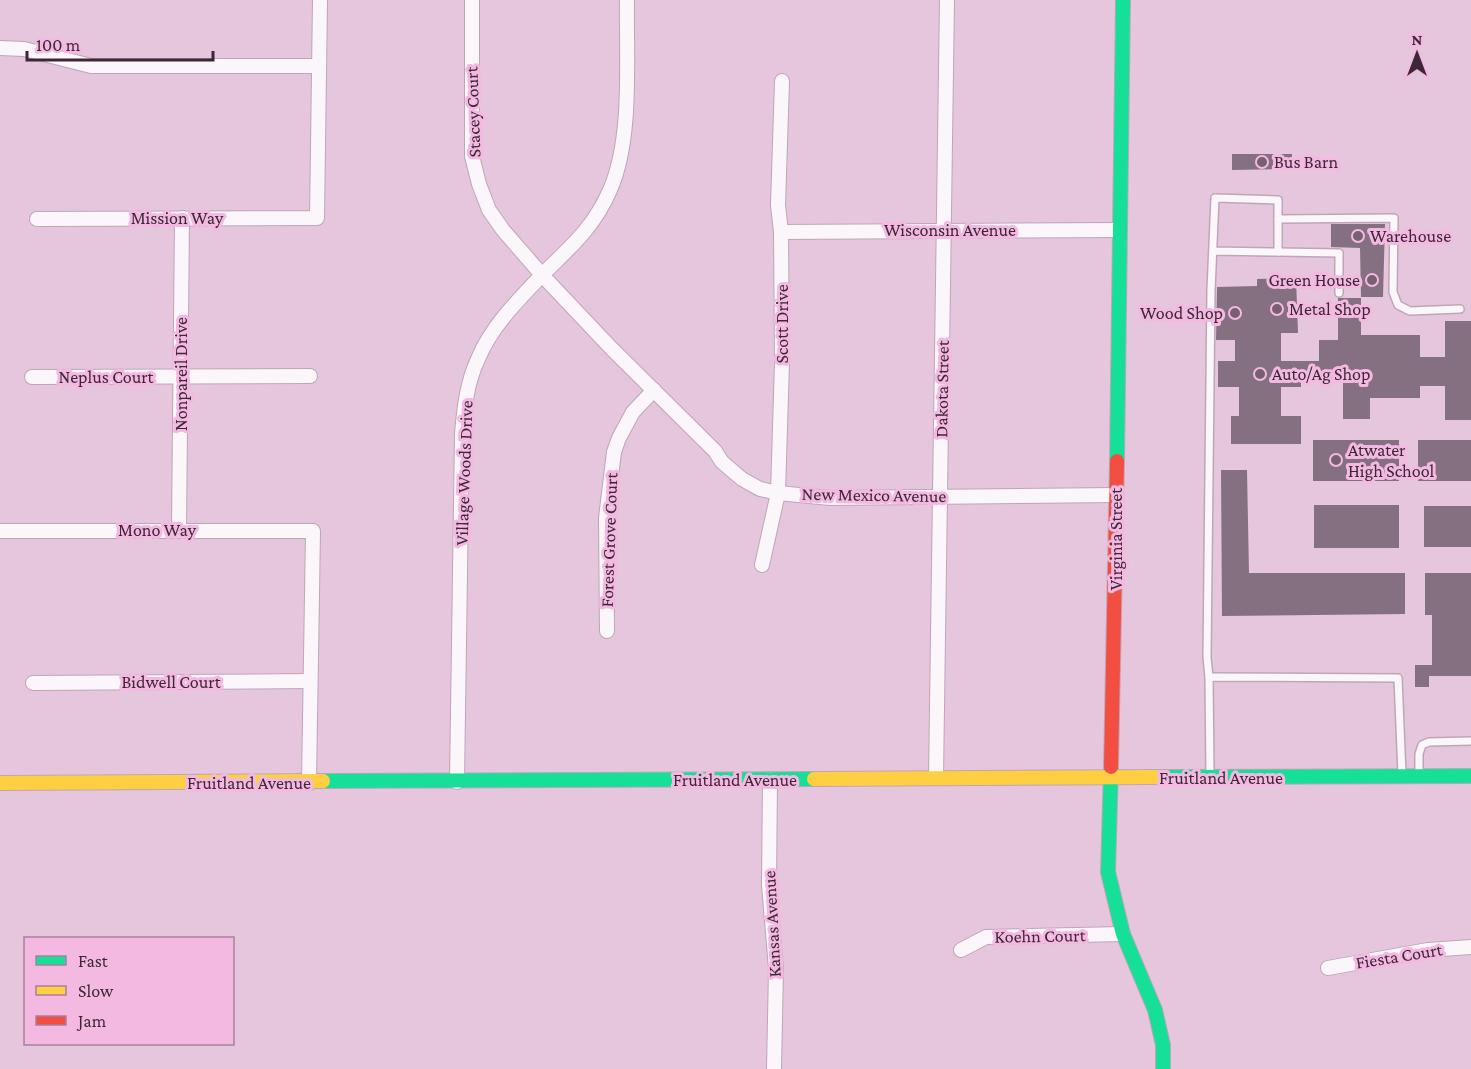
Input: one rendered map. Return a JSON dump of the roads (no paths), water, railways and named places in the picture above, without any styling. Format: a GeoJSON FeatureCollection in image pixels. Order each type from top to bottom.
{"type":"FeatureCollection","features":[{"type":"Feature","properties":{"kind":"street"},"geometry":{"type":"LineString","coordinates":[[0,48],[24,49],[91,66],[319,66],[320,0]]}},
{"type":"Feature","properties":{"kind":"street","name":"Stacey Court"},"geometry":{"type":"LineString","coordinates":[[472,0],[472,156],[479,184],[489,210],[502,230],[542,275]]}},
{"type":"Feature","properties":{"kind":"street","name":"Village Woods Drive"},"geometry":{"type":"LineString","coordinates":[[458,782],[462,435],[466,396],[478,359],[495,328],[542,275],[570,250],[588,229],[611,189],[622,153],[625,126],[627,0]]}},
{"type":"Feature","properties":{"kind":"street","name":"Dakota Street"},"geometry":{"type":"LineString","coordinates":[[936,778],[947,0]]}},
{"type":"Feature","properties":{"kind":"street","name":"Virginia Street"},"geometry":{"type":"LineString","coordinates":[[1123,0],[1115,649],[1108,872],[1123,934],[1155,1010],[1163,1045],[1163,1069]]}},
{"type":"Feature","properties":{"kind":"street","name":"Mission Way"},"geometry":{"type":"LineString","coordinates":[[37,219],[317,218],[319,66]]}},
{"type":"Feature","properties":{"kind":"street","name":"Scott Drive"},"geometry":{"type":"LineString","coordinates":[[762,565],[778,493],[782,362],[781,232],[778,206],[782,81]]}},
{"type":"Feature","properties":{"kind":"street","name":"Nonpareil Drive"},"geometry":{"type":"LineString","coordinates":[[179,529],[182,218]]}},
{"type":"Feature","properties":{"kind":"street","name":"Wisconsin Avenue"},"geometry":{"type":"LineString","coordinates":[[781,232],[1120,230]]}},
{"type":"Feature","properties":{"kind":"street","name":"New Mexico Avenue"},"geometry":{"type":"LineString","coordinates":[[542,275],[715,451],[722,462],[742,479],[760,489],[830,498],[1116,495]]}},
{"type":"Feature","properties":{"kind":"street","name":"Neplus Court"},"geometry":{"type":"LineString","coordinates":[[32,377],[310,376]]}},
{"type":"Feature","properties":{"kind":"street","name":"Forest Grove Court"},"geometry":{"type":"LineString","coordinates":[[607,631],[606,518],[612,459],[633,412],[654,390]]}},
{"type":"Feature","properties":{"kind":"street","name":"Mono Way"},"geometry":{"type":"LineString","coordinates":[[0,531],[179,529],[313,531],[310,681]]}},
{"type":"Feature","properties":{"kind":"street"},"geometry":{"type":"LineString","coordinates":[[309,783],[310,681]]}},
{"type":"Feature","properties":{"kind":"street","name":"Bidwell Court"},"geometry":{"type":"LineString","coordinates":[[33,683],[310,681]]}},
{"type":"Feature","properties":{"kind":"street","name":"Fruitland Avenue"},"geometry":{"type":"LineString","coordinates":[[0,783],[1471,776]]}},
{"type":"Feature","properties":{"kind":"street","name":"Kansas Avenue"},"geometry":{"type":"LineString","coordinates":[[770,779],[769,885],[776,969],[774,1069]]}},
{"type":"Feature","properties":{"kind":"street","name":"Koehn Court"},"geometry":{"type":"LineString","coordinates":[[961,950],[986,937],[1123,934]]}},
{"type":"Feature","properties":{"kind":"street","name":"Fiesta Court"},"geometry":{"type":"LineString","coordinates":[[1328,968],[1428,950],[1471,947]]}},
{"type":"Feature","properties":{"kind":"lane"},"geometry":{"type":"LineString","coordinates":[[1210,778],[1207,657],[1208,510],[1215,198],[1278,200],[1278,252]]}},
{"type":"Feature","properties":{"kind":"lane"},"geometry":{"type":"LineString","coordinates":[[1278,219],[1394,218],[1393,292],[1398,305],[1410,311],[1460,309]]}},
{"type":"Feature","properties":{"kind":"lane"},"geometry":{"type":"LineString","coordinates":[[1213,251],[1339,253],[1339,293]]}},
{"type":"Feature","properties":{"kind":"lane"},"geometry":{"type":"LineString","coordinates":[[1209,677],[1398,678],[1402,777]]}},
{"type":"Feature","properties":{"kind":"lane"},"geometry":{"type":"LineString","coordinates":[[1419,777],[1419,754],[1422,745],[1429,742],[1471,741]]}},
{"type":"Feature","properties":{"kind":"place","name":"Bus Barn"},"geometry":{"type":"Point","coordinates":[1262,162]}},
{"type":"Feature","properties":{"kind":"place","name":"Warehouse"},"geometry":{"type":"Point","coordinates":[1358,236]}},
{"type":"Feature","properties":{"kind":"place","name":"Green House"},"geometry":{"type":"Point","coordinates":[1372,280]}},
{"type":"Feature","properties":{"kind":"place","name":"Metal Shop"},"geometry":{"type":"Point","coordinates":[1277,309]}},
{"type":"Feature","properties":{"kind":"place","name":"Wood Shop"},"geometry":{"type":"Point","coordinates":[1235,313]}},
{"type":"Feature","properties":{"kind":"place","name":"Auto/Ag Shop"},"geometry":{"type":"Point","coordinates":[1260,374]}},
{"type":"Feature","properties":{"kind":"place","name":"Atwater High School"},"geometry":{"type":"Point","coordinates":[1336,460]}}]}
